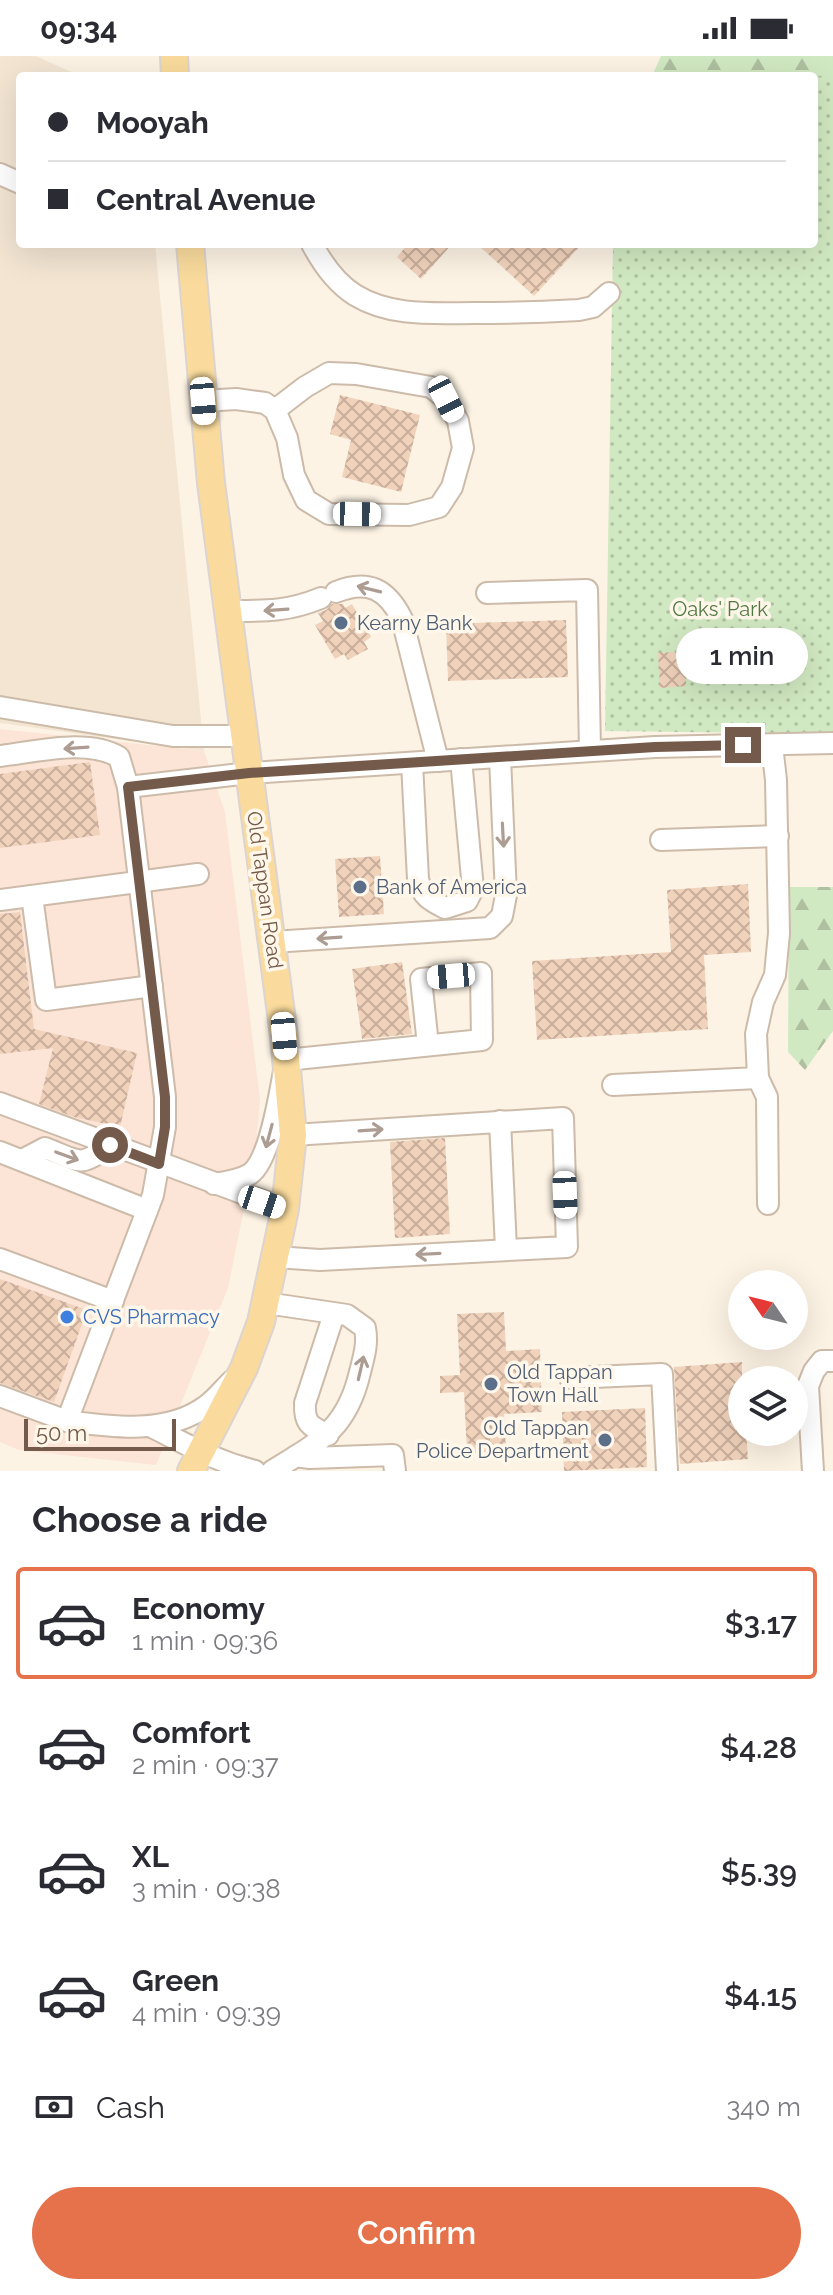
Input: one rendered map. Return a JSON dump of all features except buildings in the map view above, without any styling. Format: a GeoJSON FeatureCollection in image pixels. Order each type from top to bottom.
{"type":"FeatureCollection","features":[{"type":"Feature","properties":{"kind":"main road","name":"Old Tappan Road"},"geometry":{"type":"LineString","coordinates":[[190,248],[211,483],[272,942],[293,1135],[285,1209],[266,1303],[244,1368],[196,1462]]}},
{"type":"Feature","properties":{"kind":"street"},"geometry":{"type":"LineString","coordinates":[[314,248],[327,268],[353,294],[377,305],[412,314],[579,310],[593,307],[609,293]]}},
{"type":"Feature","properties":{"kind":"street"},"geometry":{"type":"LineString","coordinates":[[203,401],[236,399],[265,403],[275,410],[287,438],[294,475],[306,500],[329,514],[409,515],[439,507],[452,487],[463,448],[458,421],[446,399],[431,387],[356,374],[329,373],[275,410]]}},
{"type":"Feature","properties":{"kind":"street"},"geometry":{"type":"LineString","coordinates":[[229,611],[277,611],[299,607],[356,586],[380,591],[397,608],[402,619],[438,761]]}},
{"type":"Feature","properties":{"kind":"street"},"geometry":{"type":"LineString","coordinates":[[487,593],[587,590],[590,751]]}},
{"type":"Feature","properties":{"kind":"street"},"geometry":{"type":"LineString","coordinates":[[0,707],[173,736],[244,736]]}},
{"type":"Feature","properties":{"kind":"street"},"geometry":{"type":"LineString","coordinates":[[128,787],[249,773],[461,759],[655,747],[833,743]]}},
{"type":"Feature","properties":{"kind":"street"},"geometry":{"type":"LineString","coordinates":[[768,1204],[767,1097],[758,1078],[756,1034],[763,1002],[775,975],[779,933],[776,780],[772,745]]}},
{"type":"Feature","properties":{"kind":"street"},"geometry":{"type":"LineString","coordinates":[[0,756],[85,747],[106,749],[119,757],[128,787],[165,1097],[165,1127],[147,1210],[67,1421]]}},
{"type":"Feature","properties":{"kind":"street"},"geometry":{"type":"LineString","coordinates":[[272,942],[490,928],[502,916],[506,895],[500,757]]}},
{"type":"Feature","properties":{"kind":"street"},"geometry":{"type":"LineString","coordinates":[[412,763],[418,879],[421,891],[432,902],[445,908],[467,901],[473,889],[461,759]]}},
{"type":"Feature","properties":{"kind":"street"},"geometry":{"type":"LineString","coordinates":[[661,840],[778,836]]}},
{"type":"Feature","properties":{"kind":"street"},"geometry":{"type":"LineString","coordinates":[[0,900],[198,874]]}},
{"type":"Feature","properties":{"kind":"street"},"geometry":{"type":"LineString","coordinates":[[32,896],[46,1000],[152,986]]}},
{"type":"Feature","properties":{"kind":"street"},"geometry":{"type":"LineString","coordinates":[[214,1184],[253,1173],[262,1159],[286,1060],[428,1045]]}},
{"type":"Feature","properties":{"kind":"street"},"geometry":{"type":"LineString","coordinates":[[613,1085],[758,1078]]}},
{"type":"Feature","properties":{"kind":"street"},"geometry":{"type":"LineString","coordinates":[[0,1103],[285,1209]]}},
{"type":"Feature","properties":{"kind":"street"},"geometry":{"type":"LineString","coordinates":[[275,1257],[320,1260],[567,1247],[563,1118],[293,1135]]}},
{"type":"Feature","properties":{"kind":"street"},"geometry":{"type":"LineString","coordinates":[[500,1121],[506,1249]]}},
{"type":"Feature","properties":{"kind":"street"},"geometry":{"type":"LineString","coordinates":[[22,1160],[45,1148],[82,1162],[92,1159],[110,1145]]}},
{"type":"Feature","properties":{"kind":"street"},"geometry":{"type":"LineString","coordinates":[[0,1152],[147,1210]]}},
{"type":"Feature","properties":{"kind":"street"},"geometry":{"type":"LineString","coordinates":[[0,1259],[113,1301]]}},
{"type":"Feature","properties":{"kind":"street"},"geometry":{"type":"LineString","coordinates":[[266,1303],[347,1315],[365,1328],[367,1341],[358,1382],[346,1413],[328,1435],[272,1471]]}},
{"type":"Feature","properties":{"kind":"street"},"geometry":{"type":"LineString","coordinates":[[328,1435],[309,1425],[304,1415],[305,1403],[334,1314]]}},
{"type":"Feature","properties":{"kind":"street"},"geometry":{"type":"LineString","coordinates":[[813,1471],[808,1386],[822,1361],[833,1361]]}},
{"type":"Feature","properties":{"kind":"street"},"geometry":{"type":"LineString","coordinates":[[0,1396],[67,1421],[152,1427],[185,1418],[207,1405],[244,1368]]}},
{"type":"Feature","properties":{"kind":"street"},"geometry":{"type":"LineString","coordinates":[[570,1378],[662,1374],[667,1471]]}},
{"type":"Feature","properties":{"kind":"street"},"geometry":{"type":"LineString","coordinates":[[152,1427],[196,1462],[226,1464],[255,1471]]}},
{"type":"Feature","properties":{"kind":"street"},"geometry":{"type":"LineString","coordinates":[[296,1456],[393,1455],[395,1471]]}},
{"type":"Feature","properties":{"kind":"shaded area"},"geometry":{"type":"Polygon","coordinates":[[[0,56],[36,56],[71,72],[16,72],[16,248],[155,248],[204,751],[0,723],[0,56]]]}},
{"type":"Feature","properties":{"kind":"shaded area"},"geometry":{"type":"Polygon","coordinates":[[[0,729],[204,751],[225,812],[260,1100],[255,1154],[228,1288],[156,1465],[19,1450],[0,1442],[0,729]]]}},
{"type":"Feature","properties":{"kind":"green space"},"geometry":{"type":"Polygon","coordinates":[[[661,56],[833,56],[833,192],[818,100],[818,72],[654,72],[661,56]]]}},
{"type":"Feature","properties":{"kind":"green space","name":"Oaks' Park"},"geometry":{"type":"Polygon","coordinates":[[[818,76],[833,76],[833,734],[605,731],[613,248],[818,248],[818,76]]]}},
{"type":"Feature","properties":{"kind":"green space"},"geometry":{"type":"Polygon","coordinates":[[[789,887],[833,887],[833,1031],[805,1070],[788,1052],[789,887]]]}},
{"type":"Feature","properties":{"kind":"place","name":"Kearny Bank"},"geometry":{"type":"Point","coordinates":[341,623]}},
{"type":"Feature","properties":{"kind":"place","name":"Bank of America"},"geometry":{"type":"Point","coordinates":[360,887]}},
{"type":"Feature","properties":{"kind":"place","name":"CVS Pharmacy"},"geometry":{"type":"Point","coordinates":[67,1317]}},
{"type":"Feature","properties":{"kind":"place","name":"Old Tappan Town Hall"},"geometry":{"type":"Point","coordinates":[491,1384]}},
{"type":"Feature","properties":{"kind":"place","name":"Old Tappan Police Department"},"geometry":{"type":"Point","coordinates":[605,1440]}},
{"type":"Feature","properties":{"kind":"route"},"geometry":{"type":"LineString","coordinates":[[110,1145],[159,1164],[165,1127],[165,1097],[128,787],[249,773],[655,747],[743,745]]}}]}
